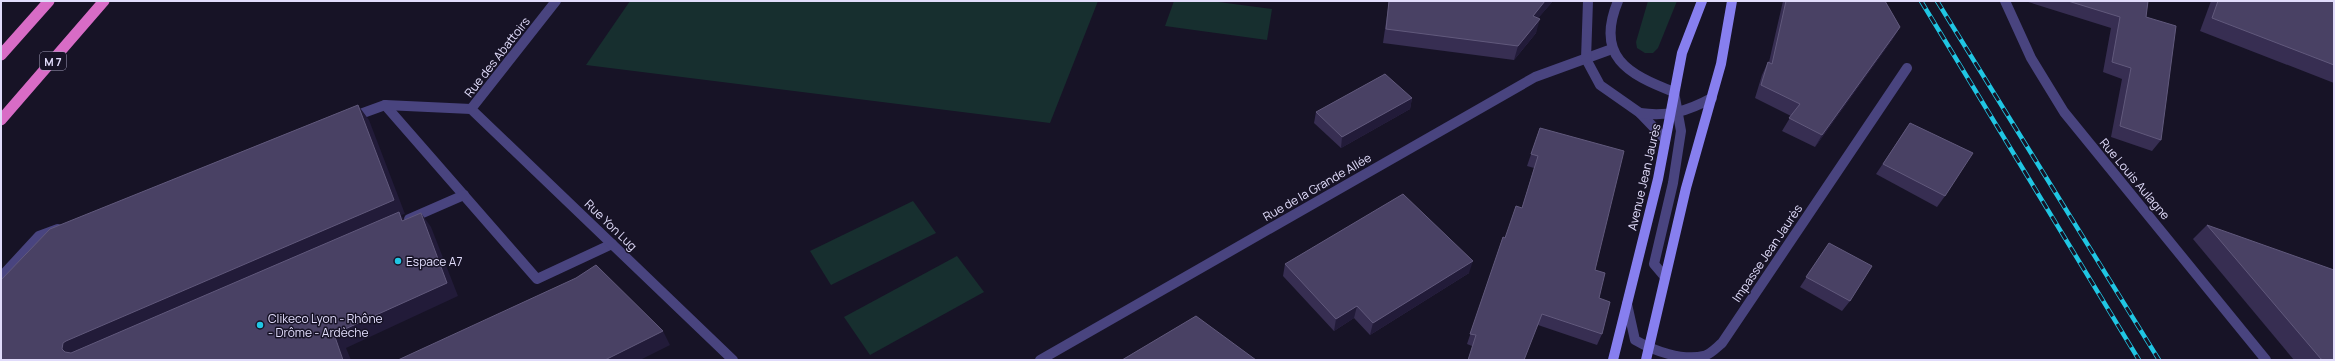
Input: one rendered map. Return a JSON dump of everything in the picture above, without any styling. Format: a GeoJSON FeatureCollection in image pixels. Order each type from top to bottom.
{"type":"FeatureCollection","features":[{"type":"Feature","properties":{"kind":"highway"},"geometry":{"type":"LineString","coordinates":[[1,55],[49,1]]}},
{"type":"Feature","properties":{"kind":"highway","name":"M 7"},"geometry":{"type":"LineString","coordinates":[[1,120],[104,1]]}},
{"type":"Feature","properties":{"kind":"main road","name":"Avenue Jean Jaurès"},"geometry":{"type":"LineString","coordinates":[[1613,360],[1658,179],[1666,139],[1675,115],[1674,92],[1682,53],[1702,1]]}},
{"type":"Feature","properties":{"kind":"main road"},"geometry":{"type":"LineString","coordinates":[[1646,360],[1686,188],[1721,64],[1732,1]]}},
{"type":"Feature","properties":{"kind":"street","name":"Rue des Abattoirs"},"geometry":{"type":"LineString","coordinates":[[471,109],[556,1]]}},
{"type":"Feature","properties":{"kind":"street"},"geometry":{"type":"LineString","coordinates":[[1588,1],[1586,59],[1600,85],[1640,114],[1666,139]]}},
{"type":"Feature","properties":{"kind":"street"},"geometry":{"type":"LineString","coordinates":[[1618,1],[1610,16],[1608,33],[1612,49],[1627,70],[1654,85],[1674,92]]}},
{"type":"Feature","properties":{"kind":"street","name":"Rue Louis Aulagne"},"geometry":{"type":"LineString","coordinates":[[2005,1],[2024,46],[2042,79],[2064,112],[2266,360]]}},
{"type":"Feature","properties":{"kind":"street","name":"Rue de la Grande Allée"},"geometry":{"type":"LineString","coordinates":[[1040,360],[1535,76],[1612,49]]}},
{"type":"Feature","properties":{"kind":"street","name":"Impasse Jean Jaurès"},"geometry":{"type":"LineString","coordinates":[[1627,304],[1635,340],[1648,348],[1684,358],[1705,356],[1722,343],[1907,68]]}},
{"type":"Feature","properties":{"kind":"street"},"geometry":{"type":"LineString","coordinates":[[1640,114],[1675,115],[1712,98]]}},
{"type":"Feature","properties":{"kind":"street"},"geometry":{"type":"LineString","coordinates":[[341,121],[385,105],[471,109]]}},
{"type":"Feature","properties":{"kind":"street"},"geometry":{"type":"LineString","coordinates":[[385,105],[537,279],[612,244]]}},
{"type":"Feature","properties":{"kind":"street","name":"Rue Yon Lug"},"geometry":{"type":"LineString","coordinates":[[471,109],[733,360]]}},
{"type":"Feature","properties":{"kind":"street"},"geometry":{"type":"LineString","coordinates":[[1665,277],[1654,264],[1673,184],[1681,131],[1675,115]]}},
{"type":"Feature","properties":{"kind":"street"},"geometry":{"type":"LineString","coordinates":[[399,224],[464,195]]}},
{"type":"Feature","properties":{"kind":"street"},"geometry":{"type":"LineString","coordinates":[[1,277],[39,236],[68,225]]}},
{"type":"Feature","properties":{"kind":"green space"},"geometry":{"type":"Polygon","coordinates":[[[630,1],[1098,1],[1050,123],[586,65],[630,1]]]}},
{"type":"Feature","properties":{"kind":"green space"},"geometry":{"type":"Polygon","coordinates":[[[1174,1],[1211,1],[1272,9],[1267,40],[1165,26],[1174,1]]]}},
{"type":"Feature","properties":{"kind":"green space"},"geometry":{"type":"Polygon","coordinates":[[[1648,1],[1677,1],[1658,48],[1653,53],[1645,53],[1637,48],[1636,42],[1648,1]]]}},
{"type":"Feature","properties":{"kind":"green space"},"geometry":{"type":"Polygon","coordinates":[[[913,201],[936,233],[831,285],[810,251],[913,201]]]}},
{"type":"Feature","properties":{"kind":"green space"},"geometry":{"type":"Polygon","coordinates":[[[957,256],[984,292],[870,355],[844,317],[957,256]]]}},
{"type":"Feature","properties":{"kind":"building"},"geometry":{"type":"Polygon","coordinates":[[[1389,1],[1545,1],[1533,16],[1540,19],[1518,46],[1386,29],[1389,1]]]}},
{"type":"Feature","properties":{"kind":"building"},"geometry":{"type":"Polygon","coordinates":[[[1786,1],[1885,1],[1900,27],[1822,135],[1789,118],[1800,104],[1761,85],[1768,62],[1772,64],[1786,1]]]}},
{"type":"Feature","properties":{"kind":"building"},"geometry":{"type":"Polygon","coordinates":[[[2068,1],[2148,1],[2146,17],[2176,26],[2161,140],[2120,126],[2131,68],[2112,62],[2120,17],[2068,1]]]}},
{"type":"Feature","properties":{"kind":"building"},"geometry":{"type":"Polygon","coordinates":[[[2218,1],[2334,1],[2334,65],[2212,18],[2218,1]]]}},
{"type":"Feature","properties":{"kind":"building"},"geometry":{"type":"Polygon","coordinates":[[[1385,74],[1412,98],[1342,137],[1316,112],[1385,74]]]}},
{"type":"Feature","properties":{"kind":"building"},"geometry":{"type":"Polygon","coordinates":[[[358,105],[394,200],[66,341],[63,343],[62,349],[65,352],[71,353],[399,212],[402,221],[421,213],[447,283],[334,334],[343,360],[1,360],[1,280],[50,229],[358,105]]]}},
{"type":"Feature","properties":{"kind":"building"},"geometry":{"type":"Polygon","coordinates":[[[1910,123],[1973,153],[1945,196],[1883,164],[1910,123]]]}},
{"type":"Feature","properties":{"kind":"building"},"geometry":{"type":"Polygon","coordinates":[[[1540,128],[1624,151],[1595,270],[1605,273],[1599,298],[1610,302],[1602,334],[1542,314],[1524,360],[1468,360],[1476,335],[1470,334],[1503,237],[1505,238],[1516,206],[1522,208],[1538,156],[1531,154],[1540,128]]]}},
{"type":"Feature","properties":{"kind":"building"},"geometry":{"type":"Polygon","coordinates":[[[1403,194],[1473,261],[1373,323],[1357,306],[1336,319],[1285,264],[1403,194]]]}},
{"type":"Feature","properties":{"kind":"building"},"geometry":{"type":"Polygon","coordinates":[[[2207,225],[2334,270],[2334,360],[2321,359],[2207,225]]]}},
{"type":"Feature","properties":{"kind":"building"},"geometry":{"type":"Polygon","coordinates":[[[1829,243],[1872,266],[1850,301],[1806,277],[1829,243]]]}},
{"type":"Feature","properties":{"kind":"building"},"geometry":{"type":"Polygon","coordinates":[[[596,265],[663,331],[605,360],[398,360],[576,278],[596,265]]]}},
{"type":"Feature","properties":{"kind":"building"},"geometry":{"type":"Polygon","coordinates":[[[1196,316],[1256,360],[1122,360],[1196,316]]]}},
{"type":"Feature","properties":{"kind":"railway"},"geometry":{"type":"LineString","coordinates":[[1921,1],[2139,360]]}},
{"type":"Feature","properties":{"kind":"railway"},"geometry":{"type":"LineString","coordinates":[[1937,1],[2159,360]]}},
{"type":"Feature","properties":{"kind":"place","name":"Espace A7"},"geometry":{"type":"Point","coordinates":[398,261]}},
{"type":"Feature","properties":{"kind":"place","name":"Clikeco Lyon - Rhône - Drôme - Ardèche"},"geometry":{"type":"Point","coordinates":[260,325]}}]}
